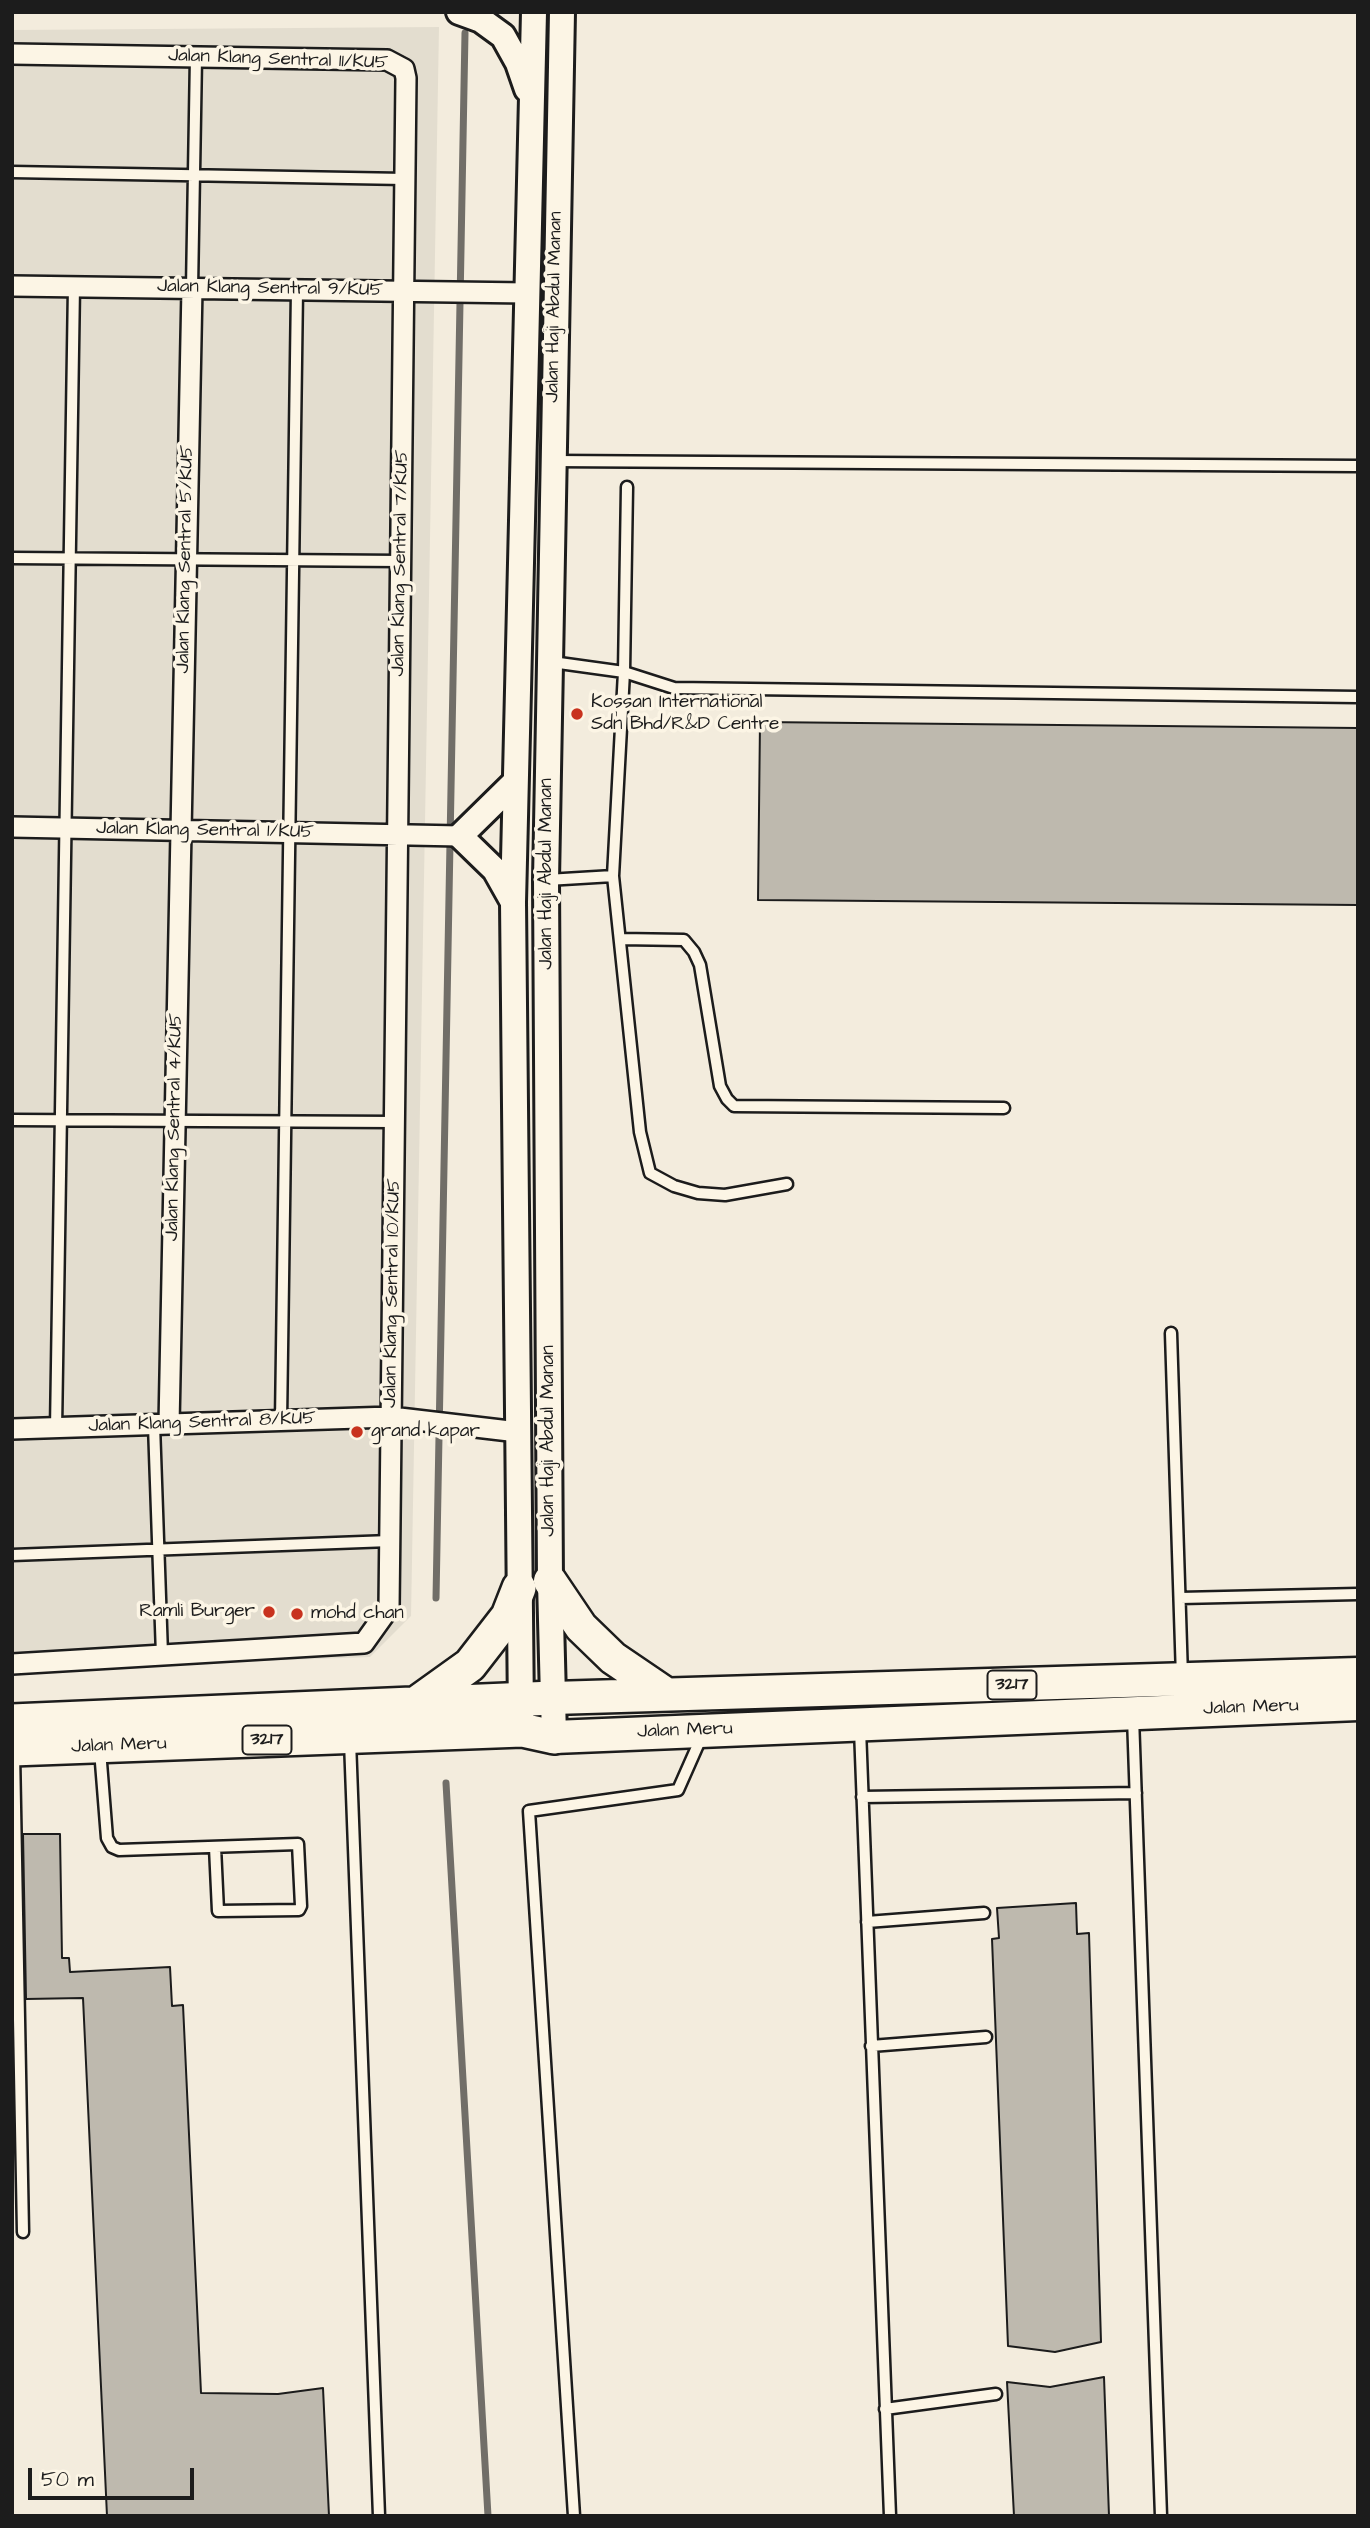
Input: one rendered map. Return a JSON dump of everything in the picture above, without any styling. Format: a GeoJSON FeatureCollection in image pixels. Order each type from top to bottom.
{"type":"FeatureCollection","features":[{"type":"Feature","properties":{"kind":"highway"},"geometry":{"type":"LineString","coordinates":[[417,1703],[470,1665],[535,1584]]}},
{"type":"Feature","properties":{"kind":"highway","name":"Jalan Meru"},"geometry":{"type":"LineString","coordinates":[[13,1740],[100,1746],[349,1737],[521,1715],[553,1698]]}},
{"type":"Feature","properties":{"kind":"highway","name":"Jalan Meru"},"geometry":{"type":"LineString","coordinates":[[13,1740],[417,1703],[521,1715],[554,1737]]}},
{"type":"Feature","properties":{"kind":"main road"},"geometry":{"type":"LineString","coordinates":[[535,1584],[613,1658],[666,1694]]}},
{"type":"Feature","properties":{"kind":"main road","name":"Jalan Meru"},"geometry":{"type":"LineString","coordinates":[[553,1698],[1358,1674]]}},
{"type":"Feature","properties":{"kind":"main road","name":"Jalan Meru"},"geometry":{"type":"LineString","coordinates":[[554,1737],[1358,1704]]}},
{"type":"Feature","properties":{"kind":"street"},"geometry":{"type":"LineString","coordinates":[[459,12],[481,20],[503,36],[518,63],[532,103]]}},
{"type":"Feature","properties":{"kind":"street","name":"Jalan Haji Abdul Manan"},"geometry":{"type":"LineString","coordinates":[[534,12],[514,782],[518,1432],[535,1584],[553,1698],[554,1737]]}},
{"type":"Feature","properties":{"kind":"street","name":"Jalan Haji Abdul Manan"},"geometry":{"type":"LineString","coordinates":[[521,1715],[535,1584],[548,662],[562,12]]}},
{"type":"Feature","properties":{"kind":"street","name":"Jalan Klang Sentral 11/KU5"},"geometry":{"type":"LineString","coordinates":[[12,54],[397,63],[404,69],[406,78],[404,291]]}},
{"type":"Feature","properties":{"kind":"street","name":"Jalan Klang Sentral 9/KU5"},"geometry":{"type":"LineString","coordinates":[[12,286],[527,292]]}},
{"type":"Feature","properties":{"kind":"street","name":"Jalan Klang Sentral 5/KU5"},"geometry":{"type":"LineString","coordinates":[[181,830],[192,288]]}},
{"type":"Feature","properties":{"kind":"street","name":"Jalan Klang Sentral 7/KU5"},"geometry":{"type":"LineString","coordinates":[[398,835],[404,291]]}},
{"type":"Feature","properties":{"kind":"street"},"geometry":{"type":"LineString","coordinates":[[513,902],[495,870],[460,836],[514,782]]}},
{"type":"Feature","properties":{"kind":"street","name":"Jalan Klang Sentral 1/KU5"},"geometry":{"type":"LineString","coordinates":[[12,827],[460,836]]}},
{"type":"Feature","properties":{"kind":"street","name":"Jalan Klang Sentral 4/KU5"},"geometry":{"type":"LineString","coordinates":[[161,1425],[175,1121],[181,830]]}},
{"type":"Feature","properties":{"kind":"street","name":"Jalan Klang Sentral 10/KU5"},"geometry":{"type":"LineString","coordinates":[[12,1664],[364,1643],[389,1608],[398,835]]}},
{"type":"Feature","properties":{"kind":"street","name":"Jalan Klang Sentral 8/KU5"},"geometry":{"type":"LineString","coordinates":[[12,1429],[391,1417],[518,1432]]}},
{"type":"Feature","properties":{"kind":"lane"},"geometry":{"type":"LineString","coordinates":[[192,288],[196,57]]}},
{"type":"Feature","properties":{"kind":"lane"},"geometry":{"type":"LineString","coordinates":[[12,172],[405,179]]}},
{"type":"Feature","properties":{"kind":"lane"},"geometry":{"type":"LineString","coordinates":[[56,1428],[74,286]]}},
{"type":"Feature","properties":{"kind":"lane"},"geometry":{"type":"LineString","coordinates":[[282,1421],[297,290]]}},
{"type":"Feature","properties":{"kind":"lane"},"geometry":{"type":"LineString","coordinates":[[552,461],[1358,466]]}},
{"type":"Feature","properties":{"kind":"lane"},"geometry":{"type":"LineString","coordinates":[[627,487],[624,672],[613,876],[640,1132],[650,1172],[660,1181],[698,1193],[725,1195],[787,1184]]}},
{"type":"Feature","properties":{"kind":"lane"},"geometry":{"type":"LineString","coordinates":[[12,558],[401,561]]}},
{"type":"Feature","properties":{"kind":"lane"},"geometry":{"type":"LineString","coordinates":[[548,662],[624,672],[674,688],[1358,697]]}},
{"type":"Feature","properties":{"kind":"lane"},"geometry":{"type":"LineString","coordinates":[[546,880],[613,876]]}},
{"type":"Feature","properties":{"kind":"lane"},"geometry":{"type":"LineString","coordinates":[[620,939],[684,940],[694,952],[700,965],[720,1086],[734,1106],[1004,1108]]}},
{"type":"Feature","properties":{"kind":"lane"},"geometry":{"type":"LineString","coordinates":[[12,1120],[394,1122]]}},
{"type":"Feature","properties":{"kind":"lane"},"geometry":{"type":"LineString","coordinates":[[1171,1333],[1182,1681]]}},
{"type":"Feature","properties":{"kind":"lane"},"geometry":{"type":"LineString","coordinates":[[161,1425],[158,1549],[162,1655]]}},
{"type":"Feature","properties":{"kind":"lane"},"geometry":{"type":"LineString","coordinates":[[12,1555],[390,1541]]}},
{"type":"Feature","properties":{"kind":"lane"},"geometry":{"type":"LineString","coordinates":[[1180,1598],[1358,1594]]}},
{"type":"Feature","properties":{"kind":"lane"},"geometry":{"type":"LineString","coordinates":[[1133,1713],[1161,2516]]}},
{"type":"Feature","properties":{"kind":"lane"},"geometry":{"type":"LineString","coordinates":[[860,1725],[890,2516]]}},
{"type":"Feature","properties":{"kind":"lane"},"geometry":{"type":"LineString","coordinates":[[574,2516],[529,1811],[678,1790],[704,1731]]}},
{"type":"Feature","properties":{"kind":"lane"},"geometry":{"type":"LineString","coordinates":[[349,1737],[380,2516]]}},
{"type":"Feature","properties":{"kind":"lane"},"geometry":{"type":"LineString","coordinates":[[13,1740],[23,2232]]}},
{"type":"Feature","properties":{"kind":"lane"},"geometry":{"type":"LineString","coordinates":[[100,1746],[107,1838],[112,1847],[118,1850],[299,1844],[302,1906],[299,1910],[218,1911],[215,1847]]}},
{"type":"Feature","properties":{"kind":"lane"},"geometry":{"type":"LineString","coordinates":[[862,1797],[1136,1793]]}},
{"type":"Feature","properties":{"kind":"lane"},"geometry":{"type":"LineString","coordinates":[[867,1922],[984,1913]]}},
{"type":"Feature","properties":{"kind":"lane"},"geometry":{"type":"LineString","coordinates":[[871,2046],[986,2037]]}},
{"type":"Feature","properties":{"kind":"lane"},"geometry":{"type":"LineString","coordinates":[[885,2409],[996,2394]]}},
{"type":"Feature","properties":{"kind":"shaded area"},"geometry":{"type":"Polygon","coordinates":[[[439,27],[411,1616],[370,1657],[12,1670],[12,30],[439,27]]]}},
{"type":"Feature","properties":{"kind":"building"},"geometry":{"type":"Polygon","coordinates":[[[760,722],[1358,728],[1358,905],[758,900],[760,722]]]}},
{"type":"Feature","properties":{"kind":"building"},"geometry":{"type":"Polygon","coordinates":[[[23,1834],[60,1834],[62,1958],[69,1958],[70,1972],[170,1967],[172,2006],[183,2005],[201,2393],[278,2394],[323,2388],[329,2516],[107,2516],[83,1998],[26,1999],[23,1834]]]}},
{"type":"Feature","properties":{"kind":"building"},"geometry":{"type":"Polygon","coordinates":[[[1076,1903],[1077,1934],[1089,1933],[1101,2342],[1055,2352],[1008,2346],[992,1939],[999,1938],[997,1908],[1076,1903]]]}},
{"type":"Feature","properties":{"kind":"building"},"geometry":{"type":"Polygon","coordinates":[[[1104,2377],[1109,2516],[1014,2516],[1007,2382],[1050,2387],[1104,2377]]]}},
{"type":"Feature","properties":{"kind":"waterway"},"geometry":{"type":"LineString","coordinates":[[436,1598],[465,33]]}},
{"type":"Feature","properties":{"kind":"waterway"},"geometry":{"type":"LineString","coordinates":[[446,1783],[488,2516]]}},
{"type":"Feature","properties":{"kind":"place","name":"Kossan International Sdn Bhd/R&D Centre"},"geometry":{"type":"Point","coordinates":[577,714]}},
{"type":"Feature","properties":{"kind":"place","name":"grand kapar"},"geometry":{"type":"Point","coordinates":[357,1432]}},
{"type":"Feature","properties":{"kind":"place","name":"Ramli Burger"},"geometry":{"type":"Point","coordinates":[269,1612]}},
{"type":"Feature","properties":{"kind":"place","name":"mohd chan"},"geometry":{"type":"Point","coordinates":[297,1614]}}]}
